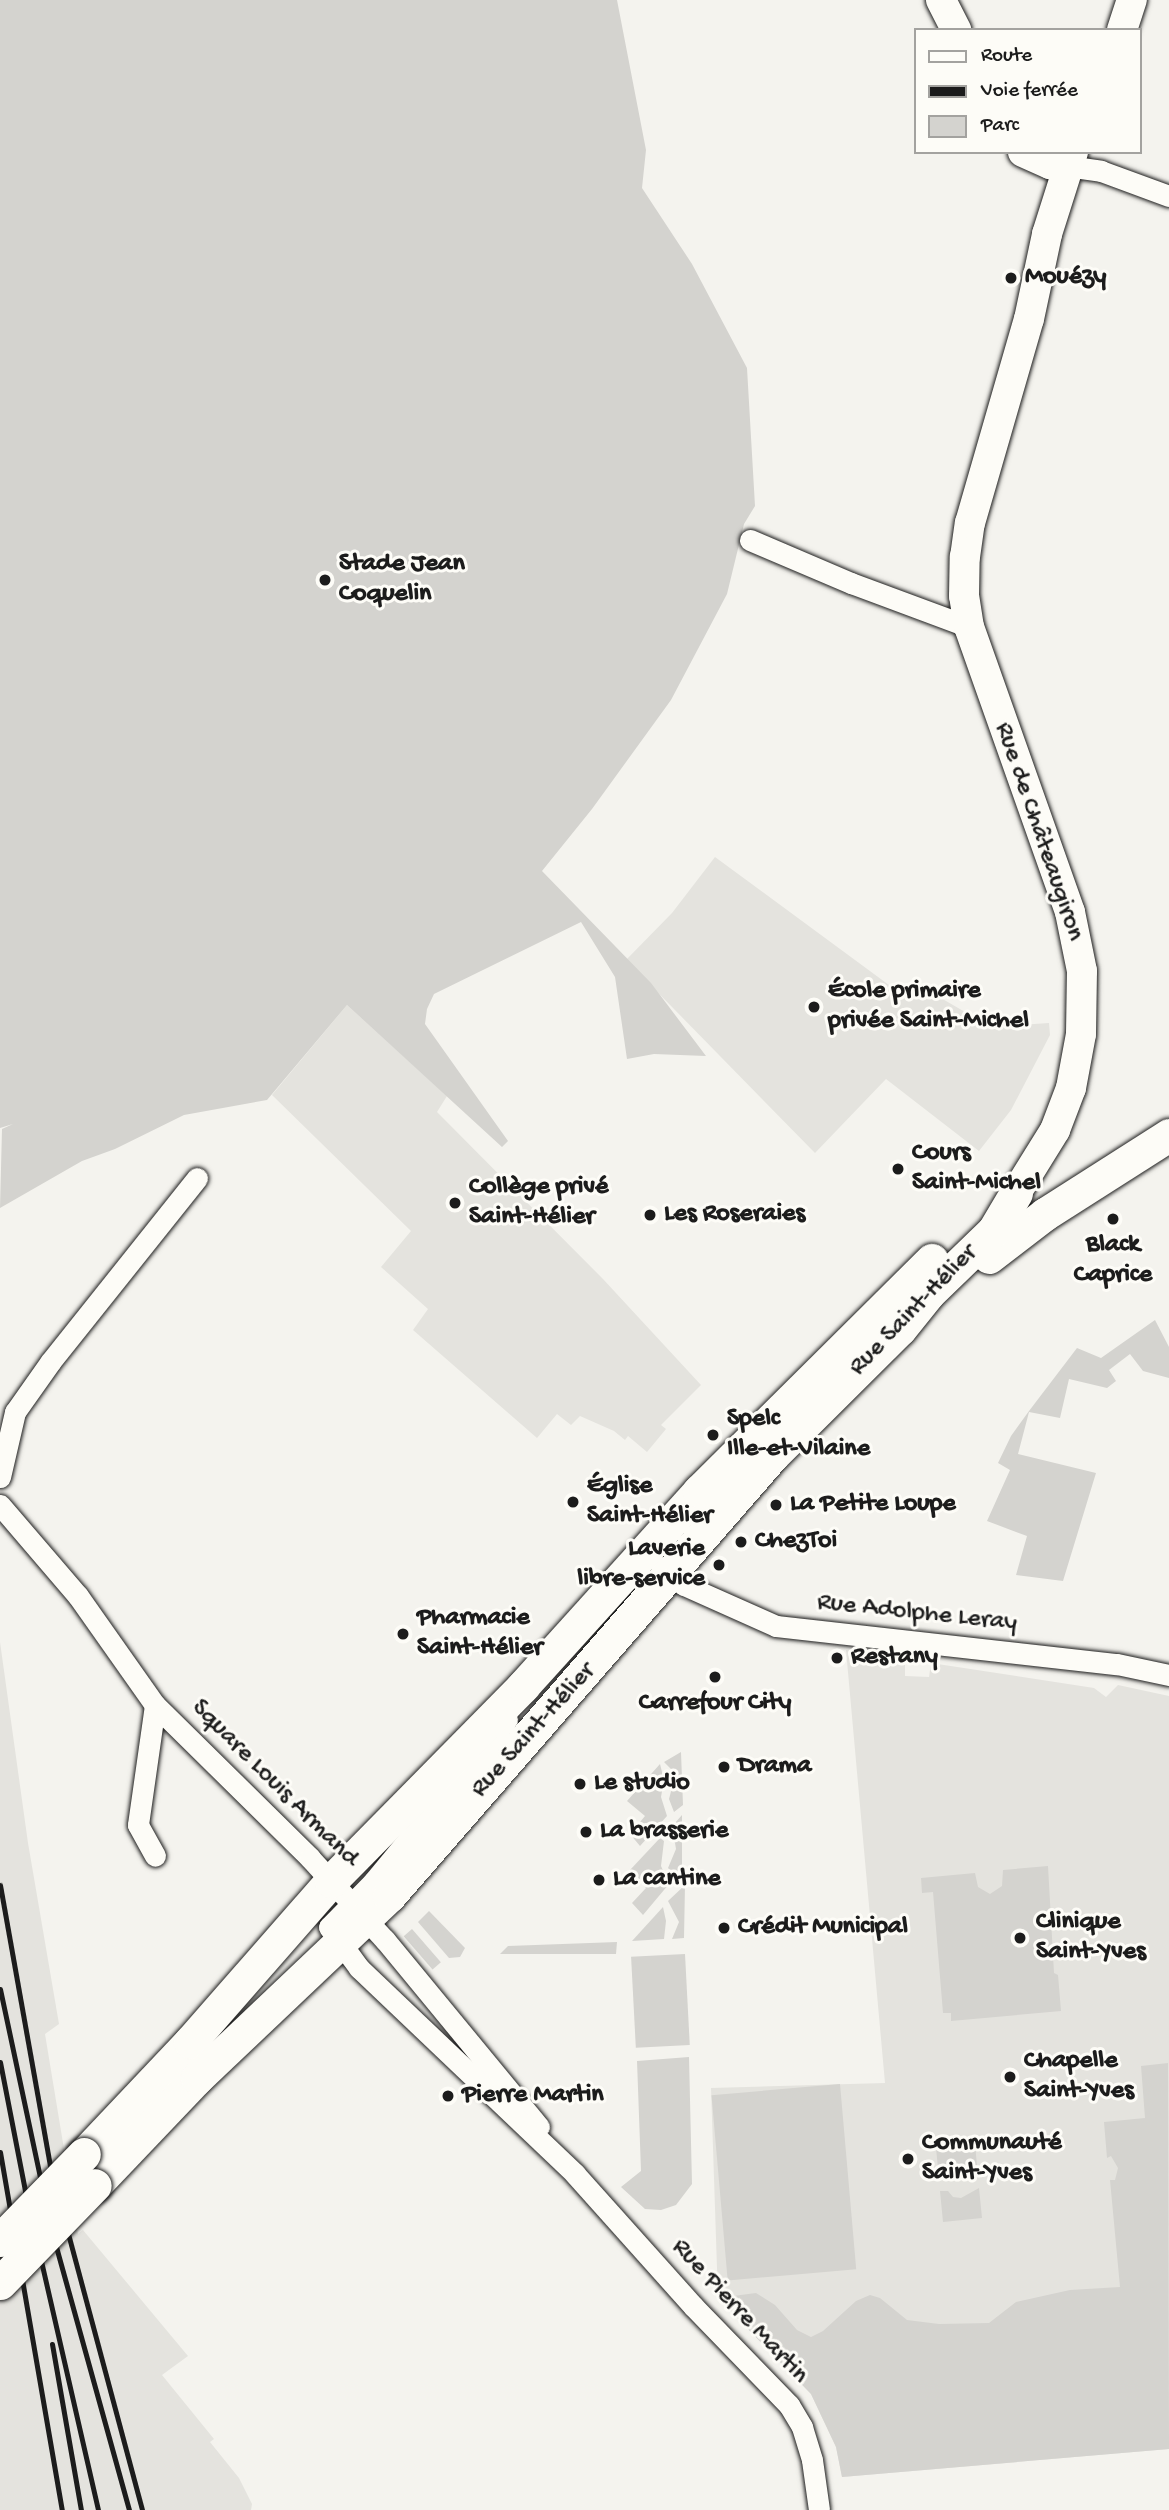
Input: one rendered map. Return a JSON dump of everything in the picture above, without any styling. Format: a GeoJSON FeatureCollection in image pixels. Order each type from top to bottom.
{"type":"FeatureCollection","features":[{"type":"Feature","properties":{"kind":"main road"},"geometry":{"type":"LineString","coordinates":[[941,0],[955,28]]}},
{"type":"Feature","properties":{"kind":"main road"},"geometry":{"type":"LineString","coordinates":[[1123,28],[1132,0]]}},
{"type":"Feature","properties":{"kind":"main road"},"geometry":{"type":"LineString","coordinates":[[1028,154],[1050,164],[1070,159]]}},
{"type":"Feature","properties":{"kind":"main road","name":"Rue de Châteaugiron"},"geometry":{"type":"LineString","coordinates":[[1016,1193],[1055,1130],[1070,1088],[1081,1034],[1082,971],[1070,912],[969,627],[964,596],[970,523],[1029,319],[1047,233],[1070,159]]}},
{"type":"Feature","properties":{"kind":"main road"},"geometry":{"type":"LineString","coordinates":[[1016,1193],[1030,1194],[1066,1179],[1169,1111]]}},
{"type":"Feature","properties":{"kind":"main road"},"geometry":{"type":"LineString","coordinates":[[900,1329],[935,1304],[1016,1234],[1169,1135]]}},
{"type":"Feature","properties":{"kind":"main road","name":"Rue Saint-Hélier"},"geometry":{"type":"LineString","coordinates":[[90,2170],[190,2042],[349,1901],[670,1575],[772,1456],[900,1329],[928,1294],[994,1230],[1016,1193]]}},
{"type":"Feature","properties":{"kind":"main road","name":"Rue Saint-Hélier"},"geometry":{"type":"LineString","coordinates":[[90,2170],[197,2078],[341,1945],[349,1901],[523,1686],[709,1482],[955,1238],[993,1206],[1016,1193]]}},
{"type":"Feature","properties":{"kind":"main road"},"geometry":{"type":"LineString","coordinates":[[0,2240],[90,2170]]}},
{"type":"Feature","properties":{"kind":"main road"},"geometry":{"type":"LineString","coordinates":[[0,2283],[90,2170]]}},
{"type":"Feature","properties":{"kind":"street"},"geometry":{"type":"LineString","coordinates":[[1070,159],[1169,196]]}},
{"type":"Feature","properties":{"kind":"street"},"geometry":{"type":"LineString","coordinates":[[750,540],[851,583],[969,627]]}},
{"type":"Feature","properties":{"kind":"street"},"geometry":{"type":"LineString","coordinates":[[0,1477],[15,1412],[51,1361],[197,1178]]}},
{"type":"Feature","properties":{"kind":"street","name":"Square Louis Armand"},"geometry":{"type":"LineString","coordinates":[[0,1506],[78,1596],[155,1705],[349,1901]]}},
{"type":"Feature","properties":{"kind":"street","name":"Rue Adolphe Leray"},"geometry":{"type":"LineString","coordinates":[[645,1552],[684,1585],[776,1626],[1117,1664],[1169,1675]]}},
{"type":"Feature","properties":{"kind":"street","name":"Square Louis Armand"},"geometry":{"type":"LineString","coordinates":[[155,1705],[138,1825],[155,1856]]}},
{"type":"Feature","properties":{"kind":"street","name":"Rue Pierre Martin"},"geometry":{"type":"LineString","coordinates":[[349,1901],[502,2079],[575,2174],[693,2306],[789,2405],[802,2427],[812,2460],[819,2510]]}},
{"type":"Feature","properties":{"kind":"street","name":"Rue Pierre Martin"},"geometry":{"type":"LineString","coordinates":[[341,1945],[359,1968],[449,2057],[575,2174]]}},
{"type":"Feature","properties":{"kind":"shaded area","name":"École primaire privée Saint-Michel"},"geometry":{"type":"Polygon","coordinates":[[[715,857],[893,988],[927,990],[991,1027],[1049,1023],[1050,1035],[1011,1110],[979,1151],[886,1079],[815,1153],[626,960],[672,913],[715,857]]]}},
{"type":"Feature","properties":{"kind":"shaded area","name":"Collège privé Saint-Hélier"},"geometry":{"type":"Polygon","coordinates":[[[347,1005],[447,1096],[437,1112],[603,1279],[701,1385],[661,1425],[666,1429],[647,1452],[628,1436],[625,1440],[614,1431],[580,1416],[571,1425],[557,1414],[537,1438],[413,1330],[428,1309],[381,1267],[411,1231],[272,1095],[347,1005]]]}},
{"type":"Feature","properties":{"kind":"shaded area"},"geometry":{"type":"Polygon","coordinates":[[[0,1642],[28,1843],[59,2024],[45,2034],[78,2234],[83,2230],[188,2356],[162,2375],[214,2439],[210,2442],[239,2478],[252,2504],[251,2510],[0,2510],[0,1642]]]}},
{"type":"Feature","properties":{"kind":"shaded area","name":"Clinique Saint-Yves"},"geometry":{"type":"Polygon","coordinates":[[[846,1650],[905,1658],[905,1676],[929,1677],[931,1663],[1094,1688],[1106,1697],[1118,1685],[1169,1696],[1169,2449],[842,2477],[836,2447],[811,2394],[718,2298],[711,2088],[885,2083],[846,1650]]]}},
{"type":"Feature","properties":{"kind":"green space","name":"Stade Jean Coquelin"},"geometry":{"type":"Polygon","coordinates":[[[0,0],[617,0],[646,150],[642,188],[692,264],[747,368],[755,506],[744,524],[727,594],[671,700],[592,809],[542,871],[651,983],[706,1056],[654,1054],[627,1059],[615,977],[581,922],[434,994],[427,1009],[425,1024],[508,1141],[502,1147],[347,1005],[267,1100],[184,1115],[115,1149],[82,1161],[0,1208],[2,1129],[13,1124],[0,1128],[0,0]]]}},
{"type":"Feature","properties":{"kind":"green space"},"geometry":{"type":"Polygon","coordinates":[[[1155,1320],[1169,1347],[1169,1378],[1143,1371],[1130,1354],[1109,1370],[1116,1381],[1107,1388],[1069,1379],[1060,1418],[1029,1412],[1018,1454],[1096,1473],[1063,1581],[1016,1575],[1027,1536],[987,1521],[1010,1470],[998,1463],[1011,1436],[1029,1411],[1077,1348],[1101,1358],[1155,1320]]]}},
{"type":"Feature","properties":{"kind":"green space"},"geometry":{"type":"Polygon","coordinates":[[[681,1752],[683,1805],[674,1812],[669,1799],[674,1780],[671,1769],[664,1762],[681,1752]]]}},
{"type":"Feature","properties":{"kind":"green space"},"geometry":{"type":"Polygon","coordinates":[[[660,1764],[664,1780],[661,1797],[667,1816],[640,1846],[630,1834],[645,1816],[627,1801],[660,1764]]]}},
{"type":"Feature","properties":{"kind":"green space"},"geometry":{"type":"Polygon","coordinates":[[[682,1815],[682,1876],[678,1878],[668,1868],[676,1849],[667,1832],[682,1815]]]}},
{"type":"Feature","properties":{"kind":"green space"},"geometry":{"type":"Polygon","coordinates":[[[660,1838],[664,1841],[661,1866],[669,1884],[643,1915],[632,1903],[646,1888],[630,1870],[660,1838]]]}},
{"type":"Feature","properties":{"kind":"green space"},"geometry":{"type":"Polygon","coordinates":[[[1048,1866],[1054,1973],[1058,1975],[1061,2011],[951,2021],[951,2013],[943,2013],[933,1892],[922,1893],[921,1878],[975,1873],[978,1887],[990,1894],[1002,1886],[1003,1870],[1048,1866]]]}},
{"type":"Feature","properties":{"kind":"green space"},"geometry":{"type":"Polygon","coordinates":[[[685,1885],[684,1938],[672,1939],[679,1922],[668,1901],[685,1885]]]}},
{"type":"Feature","properties":{"kind":"green space"},"geometry":{"type":"Polygon","coordinates":[[[663,1907],[666,1921],[664,1939],[632,1941],[663,1907]]]}},
{"type":"Feature","properties":{"kind":"green space"},"geometry":{"type":"Polygon","coordinates":[[[429,1911],[465,1948],[460,1957],[449,1958],[418,1922],[429,1911]]]}},
{"type":"Feature","properties":{"kind":"green space"},"geometry":{"type":"Polygon","coordinates":[[[412,1929],[441,1962],[433,1969],[404,1936],[412,1929]]]}},
{"type":"Feature","properties":{"kind":"green space"},"geometry":{"type":"Polygon","coordinates":[[[617,1942],[616,1954],[500,1954],[508,1946],[617,1942]]]}},
{"type":"Feature","properties":{"kind":"green space"},"geometry":{"type":"Polygon","coordinates":[[[685,1954],[690,2045],[636,2048],[631,1957],[685,1954]]]}},
{"type":"Feature","properties":{"kind":"green space"},"geometry":{"type":"Polygon","coordinates":[[[689,2057],[692,2184],[676,2205],[661,2210],[645,2209],[621,2187],[641,2171],[637,2061],[689,2057]]]}},
{"type":"Feature","properties":{"kind":"green space"},"geometry":{"type":"Polygon","coordinates":[[[1168,2063],[1169,2449],[842,2477],[836,2447],[811,2394],[718,2298],[756,2293],[775,2305],[797,2330],[811,2337],[823,2331],[856,2301],[870,2295],[880,2298],[907,2320],[939,2324],[989,2323],[1016,2302],[1070,2290],[1120,2287],[1110,2180],[1115,2180],[1118,2168],[1111,2156],[1107,2158],[1104,2122],[1145,2118],[1141,2066],[1168,2063]]]}},
{"type":"Feature","properties":{"kind":"green space"},"geometry":{"type":"Polygon","coordinates":[[[840,2084],[856,2269],[728,2281],[711,2095],[840,2084]]]}},
{"type":"Feature","properties":{"kind":"green space"},"geometry":{"type":"Polygon","coordinates":[[[975,2144],[978,2176],[957,2168],[939,2178],[936,2148],[975,2144]]]}},
{"type":"Feature","properties":{"kind":"green space"},"geometry":{"type":"Polygon","coordinates":[[[979,2188],[982,2218],[943,2222],[940,2191],[948,2191],[953,2197],[961,2198],[979,2188]]]}},
{"type":"Feature","properties":{"kind":"railway"},"geometry":{"type":"LineString","coordinates":[[0,1885],[51,2170],[142,2510]]}},
{"type":"Feature","properties":{"kind":"railway"},"geometry":{"type":"LineString","coordinates":[[0,1989],[50,2225],[129,2510]]}},
{"type":"Feature","properties":{"kind":"railway"},"geometry":{"type":"LineString","coordinates":[[0,2062],[25,2191],[98,2510]]}},
{"type":"Feature","properties":{"kind":"railway"},"geometry":{"type":"LineString","coordinates":[[0,2152],[62,2510]]}},
{"type":"Feature","properties":{"kind":"railway"},"geometry":{"type":"LineString","coordinates":[[52,2344],[81,2510]]}},
{"type":"Feature","properties":{"kind":"place","name":"Mouézy"},"geometry":{"type":"Point","coordinates":[1011,278]}},
{"type":"Feature","properties":{"kind":"place","name":"Stade Jean Coquelin"},"geometry":{"type":"Point","coordinates":[325,580]}},
{"type":"Feature","properties":{"kind":"place","name":"École primaire privée Saint-Michel"},"geometry":{"type":"Point","coordinates":[814,1007]}},
{"type":"Feature","properties":{"kind":"place","name":"Cours Saint-Michel"},"geometry":{"type":"Point","coordinates":[898,1169]}},
{"type":"Feature","properties":{"kind":"place","name":"Collège privé Saint-Hélier"},"geometry":{"type":"Point","coordinates":[455,1203]}},
{"type":"Feature","properties":{"kind":"place","name":"Les Roseraies"},"geometry":{"type":"Point","coordinates":[650,1215]}},
{"type":"Feature","properties":{"kind":"place","name":"Black Caprice"},"geometry":{"type":"Point","coordinates":[1113,1219]}},
{"type":"Feature","properties":{"kind":"place","name":"Spelc Ille-et-Vilaine"},"geometry":{"type":"Point","coordinates":[713,1435]}},
{"type":"Feature","properties":{"kind":"place","name":"Église Saint-Hélier"},"geometry":{"type":"Point","coordinates":[573,1502]}},
{"type":"Feature","properties":{"kind":"place","name":"La Petite Loupe"},"geometry":{"type":"Point","coordinates":[776,1505]}},
{"type":"Feature","properties":{"kind":"place","name":"ChezToi"},"geometry":{"type":"Point","coordinates":[741,1542]}},
{"type":"Feature","properties":{"kind":"place","name":"Laverie libre-service"},"geometry":{"type":"Point","coordinates":[719,1565]}},
{"type":"Feature","properties":{"kind":"place","name":"Pharmacie Saint-Hélier"},"geometry":{"type":"Point","coordinates":[403,1634]}},
{"type":"Feature","properties":{"kind":"place","name":"Restany"},"geometry":{"type":"Point","coordinates":[837,1658]}},
{"type":"Feature","properties":{"kind":"place","name":"Carrefour City"},"geometry":{"type":"Point","coordinates":[715,1677]}},
{"type":"Feature","properties":{"kind":"place","name":"Drama"},"geometry":{"type":"Point","coordinates":[724,1767]}},
{"type":"Feature","properties":{"kind":"place","name":"Le studio"},"geometry":{"type":"Point","coordinates":[580,1784]}},
{"type":"Feature","properties":{"kind":"place","name":"La brasserie"},"geometry":{"type":"Point","coordinates":[586,1832]}},
{"type":"Feature","properties":{"kind":"place","name":"La cantine"},"geometry":{"type":"Point","coordinates":[599,1880]}},
{"type":"Feature","properties":{"kind":"place","name":"Crédit Municipal"},"geometry":{"type":"Point","coordinates":[724,1928]}},
{"type":"Feature","properties":{"kind":"place","name":"Clinique Saint-Yves"},"geometry":{"type":"Point","coordinates":[1020,1938]}},
{"type":"Feature","properties":{"kind":"place","name":"Chapelle Saint-Yves"},"geometry":{"type":"Point","coordinates":[1010,2077]}},
{"type":"Feature","properties":{"kind":"place","name":"Pierre Martin"},"geometry":{"type":"Point","coordinates":[448,2096]}},
{"type":"Feature","properties":{"kind":"place","name":"Communauté Saint-Yves"},"geometry":{"type":"Point","coordinates":[908,2159]}}]}
